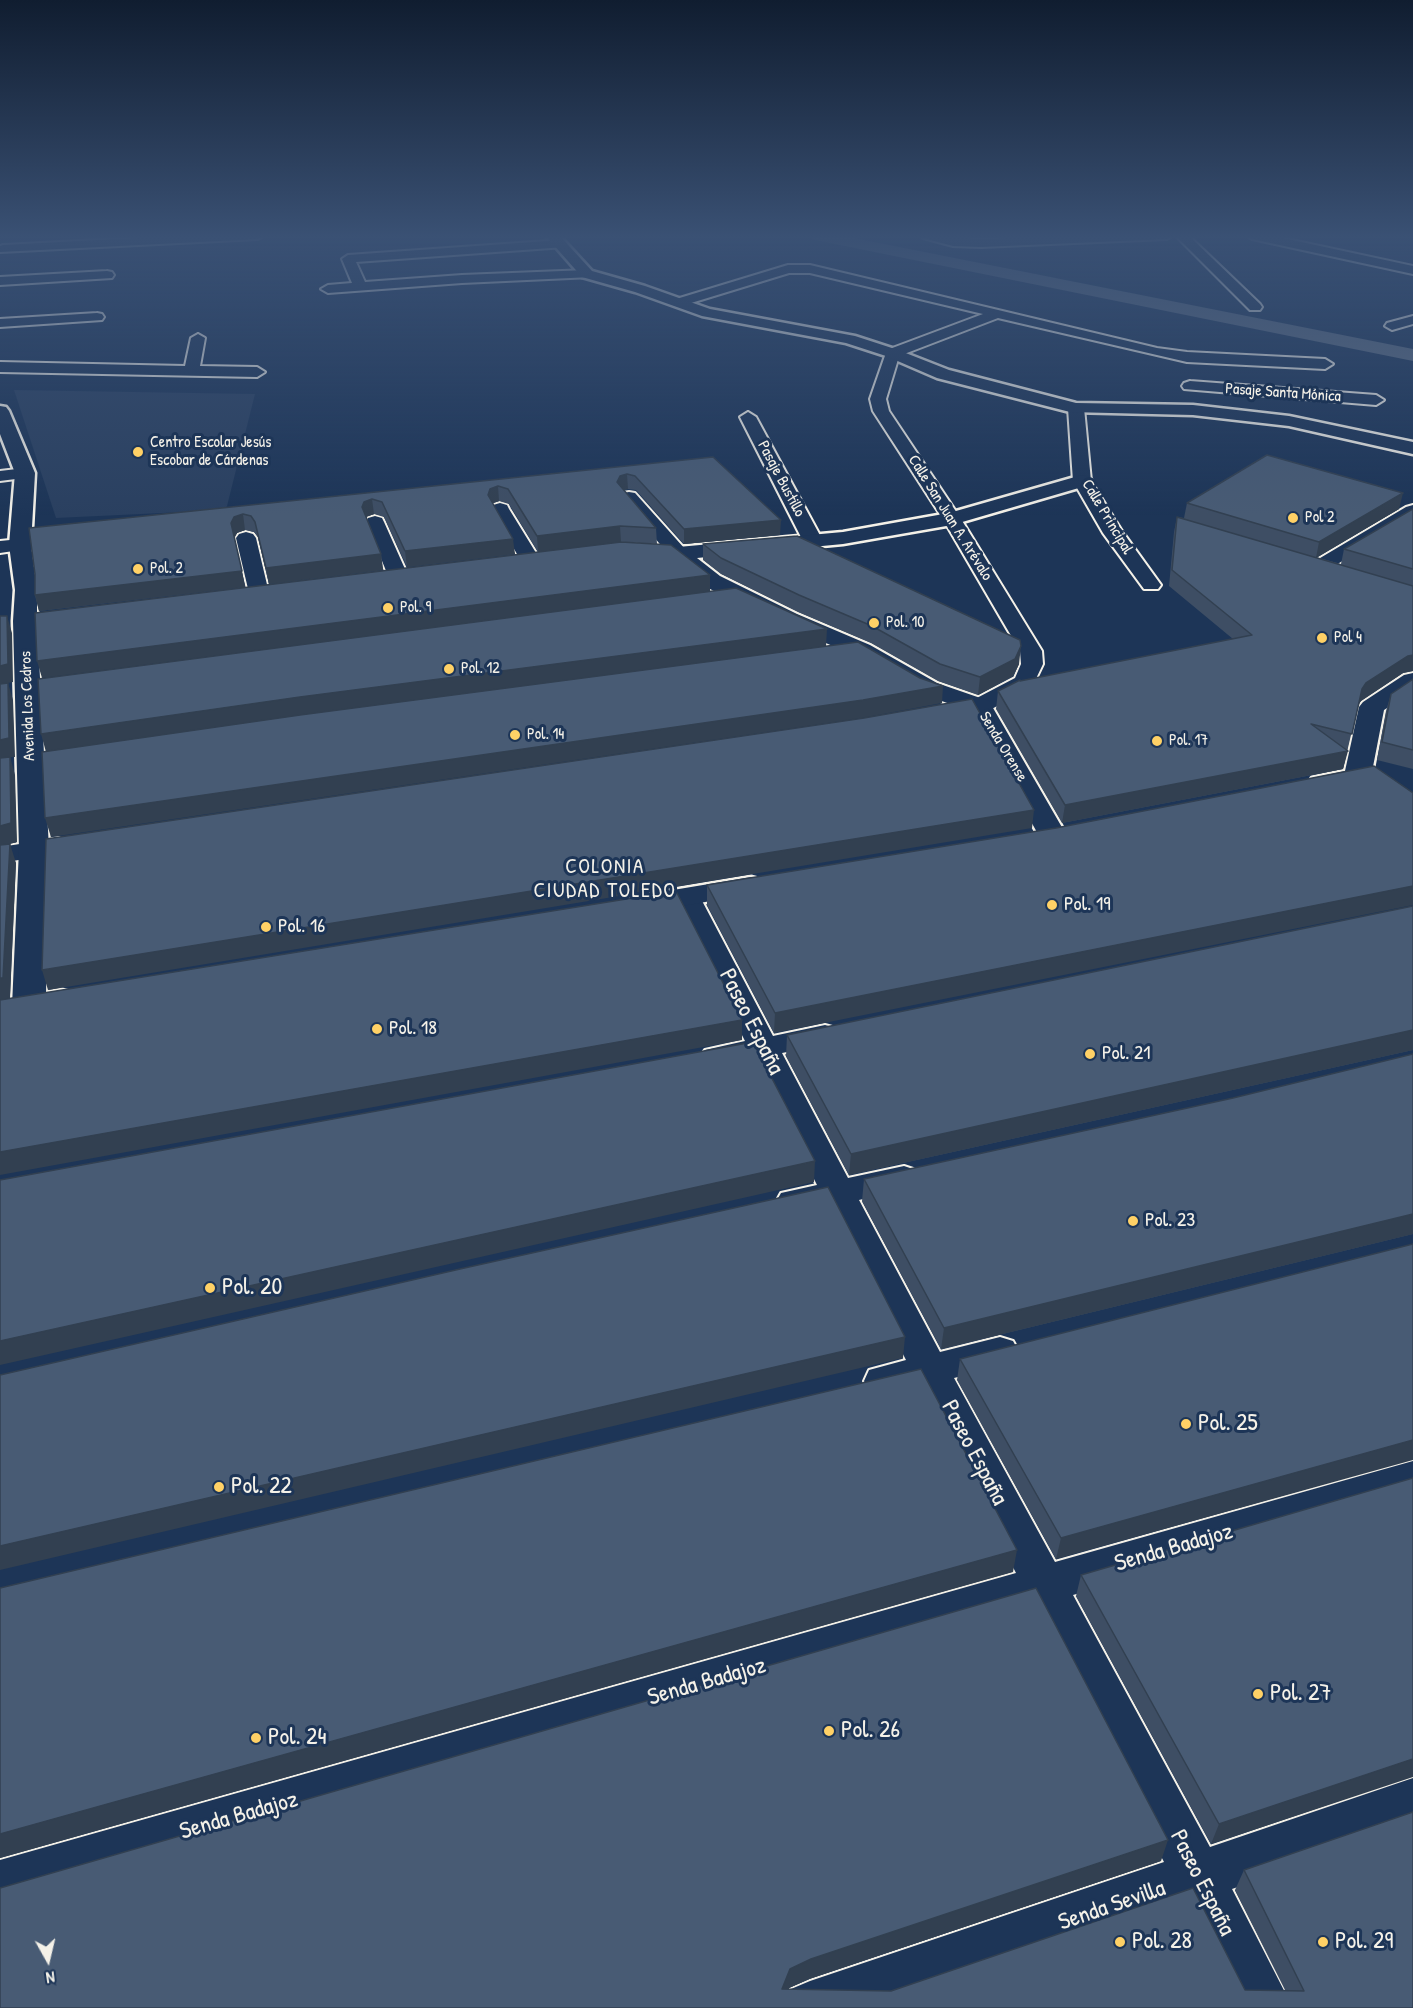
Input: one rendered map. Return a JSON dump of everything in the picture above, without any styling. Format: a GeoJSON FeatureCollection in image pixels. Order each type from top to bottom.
{"type":"FeatureCollection","features":[{"type":"Feature","properties":{"kind":"street"},"geometry":{"type":"LineString","coordinates":[[793,329],[838,337],[892,353],[943,374],[1076,408],[1193,410],[1290,422],[1413,448]]}},
{"type":"Feature","properties":{"kind":"street"},"geometry":{"type":"LineString","coordinates":[[892,353],[957,329]]}},
{"type":"Feature","properties":{"kind":"street"},"geometry":{"type":"LineString","coordinates":[[1055,329],[1187,357],[1325,364]]}},
{"type":"Feature","properties":{"kind":"street"},"geometry":{"type":"LineString","coordinates":[[192,371],[198,338]]}},
{"type":"Feature","properties":{"kind":"street","name":"Calle San Juan A. Arévalo"},"geometry":{"type":"LineString","coordinates":[[892,353],[878,399],[881,411],[952,519],[1030,651],[1032,664],[1024,682],[980,706]]}},
{"type":"Feature","properties":{"kind":"street"},"geometry":{"type":"LineString","coordinates":[[1187,357],[1193,410]]}},
{"type":"Feature","properties":{"kind":"street"},"geometry":{"type":"LineString","coordinates":[[0,367],[257,372]]}},
{"type":"Feature","properties":{"kind":"street","name":"Pasaje Santa Mónica"},"geometry":{"type":"LineString","coordinates":[[1190,386],[1376,400]]}},
{"type":"Feature","properties":{"kind":"street","name":"Calle Principal"},"geometry":{"type":"LineString","coordinates":[[1076,408],[1082,481],[1113,533],[1152,585]]}},
{"type":"Feature","properties":{"kind":"street","name":"Avenida Los Cedros"},"geometry":{"type":"LineString","coordinates":[[0,411],[25,473],[10,546],[26,590],[24,621],[30,689],[34,849],[14,1008]]}},
{"type":"Feature","properties":{"kind":"street","name":"Pasaje Bustillo"},"geometry":{"type":"LineString","coordinates":[[748,417],[813,541]]}},
{"type":"Feature","properties":{"kind":"street"},"geometry":{"type":"LineString","coordinates":[[0,476],[25,473]]}},
{"type":"Feature","properties":{"kind":"street"},"geometry":{"type":"LineString","coordinates":[[610,552],[653,550],[678,553],[813,541],[952,519],[1082,481]]}},
{"type":"Feature","properties":{"kind":"street","name":"Senda Orense"},"geometry":{"type":"LineString","coordinates":[[628,496],[678,553],[712,581],[862,650],[928,688],[980,706],[1052,836]]}},
{"type":"Feature","properties":{"kind":"street"},"geometry":{"type":"LineString","coordinates":[[500,509],[531,561]]}},
{"type":"Feature","properties":{"kind":"street"},"geometry":{"type":"LineString","coordinates":[[1317,568],[1413,512]]}},
{"type":"Feature","properties":{"kind":"street"},"geometry":{"type":"LineString","coordinates":[[375,522],[399,578]]}},
{"type":"Feature","properties":{"kind":"street"},"geometry":{"type":"LineString","coordinates":[[235,596],[269,592],[246,538]]}},
{"type":"Feature","properties":{"kind":"street"},"geometry":{"type":"LineString","coordinates":[[509,564],[554,559]]}},
{"type":"Feature","properties":{"kind":"street"},"geometry":{"type":"LineString","coordinates":[[1295,561],[1339,574]]}},
{"type":"Feature","properties":{"kind":"street"},"geometry":{"type":"LineString","coordinates":[[706,600],[741,596]]}},
{"type":"Feature","properties":{"kind":"street"},"geometry":{"type":"LineString","coordinates":[[816,656],[862,650]]}},
{"type":"Feature","properties":{"kind":"street"},"geometry":{"type":"LineString","coordinates":[[1293,789],[1358,777],[1372,707],[1413,680]]}},
{"type":"Feature","properties":{"kind":"street"},"geometry":{"type":"LineString","coordinates":[[921,717],[980,706]]}},
{"type":"Feature","properties":{"kind":"street"},"geometry":{"type":"LineString","coordinates":[[0,855],[80,843]]}},
{"type":"Feature","properties":{"kind":"street"},"geometry":{"type":"LineString","coordinates":[[604,911],[781,881]]}},
{"type":"Feature","properties":{"kind":"street","name":"Paseo España"},"geometry":{"type":"LineString","coordinates":[[686,897],[930,1370],[1199,1876],[1266,2008]]}},
{"type":"Feature","properties":{"kind":"street"},"geometry":{"type":"LineString","coordinates":[[14,1008],[85,996]]}},
{"type":"Feature","properties":{"kind":"street"},"geometry":{"type":"LineString","coordinates":[[693,1061],[856,1029]]}},
{"type":"Feature","properties":{"kind":"street"},"geometry":{"type":"LineString","coordinates":[[758,1210],[930,1172]]}},
{"type":"Feature","properties":{"kind":"street"},"geometry":{"type":"LineString","coordinates":[[850,1389],[1032,1344]]}},
{"type":"Feature","properties":{"kind":"street","name":"Senda Badajoz"},"geometry":{"type":"LineString","coordinates":[[0,1885],[1413,1478]]}},
{"type":"Feature","properties":{"kind":"street","name":"Senda Sevilla"},"geometry":{"type":"LineString","coordinates":[[810,2008],[1413,1802]]}},
{"type":"Feature","properties":{"kind":"shaded area","name":"Centro Escolar Jesús Escobar de Cárdenas"},"geometry":{"type":"Polygon","coordinates":[[[14,390],[255,394],[226,510],[56,518],[14,390]]]}},
{"type":"Feature","properties":{"kind":"building"},"geometry":{"type":"Polygon","coordinates":[[[1267,455],[1403,493],[1319,542],[1187,503],[1267,455]]]}},
{"type":"Feature","properties":{"kind":"building"},"geometry":{"type":"Polygon","coordinates":[[[713,457],[781,520],[684,529],[635,476],[627,474],[620,476],[617,482],[656,528],[620,526],[537,536],[508,489],[498,486],[490,489],[488,495],[513,539],[405,551],[382,502],[372,499],[364,502],[362,507],[381,554],[266,568],[255,522],[251,516],[243,514],[234,517],[231,523],[242,571],[35,595],[35,574],[29,528],[713,457]]]}},
{"type":"Feature","properties":{"kind":"building"},"geometry":{"type":"Polygon","coordinates":[[[1413,509],[1413,569],[1344,549],[1413,509]]]}},
{"type":"Feature","properties":{"kind":"building"},"geometry":{"type":"Polygon","coordinates":[[[1177,517],[1413,586],[1413,655],[1366,683],[1362,689],[1352,734],[1311,724],[1348,751],[1065,805],[998,691],[1020,680],[1252,635],[1172,570],[1177,517]]]}},
{"type":"Feature","properties":{"kind":"building"},"geometry":{"type":"Polygon","coordinates":[[[797,536],[1020,640],[1021,646],[1015,659],[980,677],[940,664],[872,626],[721,558],[703,544],[797,536]]]}},
{"type":"Feature","properties":{"kind":"building"},"geometry":{"type":"Polygon","coordinates":[[[621,542],[671,545],[710,575],[37,661],[35,613],[621,542]]]}},
{"type":"Feature","properties":{"kind":"building"},"geometry":{"type":"Polygon","coordinates":[[[736,588],[827,629],[300,697],[41,734],[38,679],[736,588]]]}},
{"type":"Feature","properties":{"kind":"building"},"geometry":{"type":"Polygon","coordinates":[[[0,616],[7,616],[8,664],[0,666],[0,616]]]}},
{"type":"Feature","properties":{"kind":"building","name":"Pol. 14"},"geometry":{"type":"Polygon","coordinates":[[[858,642],[920,678],[943,686],[863,700],[45,818],[42,752],[300,715],[858,642]]]}},
{"type":"Feature","properties":{"kind":"building"},"geometry":{"type":"Polygon","coordinates":[[[1413,679],[1413,750],[1382,742],[1391,694],[1413,679]]]}},
{"type":"Feature","properties":{"kind":"building"},"geometry":{"type":"Polygon","coordinates":[[[8,683],[9,738],[0,740],[0,684],[8,683]]]}},
{"type":"Feature","properties":{"kind":"building","name":"Pol. 16"},"geometry":{"type":"Polygon","coordinates":[[[972,699],[1034,810],[42,970],[46,839],[864,718],[972,699]]]}},
{"type":"Feature","properties":{"kind":"building"},"geometry":{"type":"Polygon","coordinates":[[[10,757],[11,823],[0,826],[0,758],[10,757]]]}},
{"type":"Feature","properties":{"kind":"building","name":"Pol. 19"},"geometry":{"type":"Polygon","coordinates":[[[1374,766],[1413,793],[1413,886],[775,1013],[707,885],[1056,828],[1374,766]]]}},
{"type":"Feature","properties":{"kind":"building"},"geometry":{"type":"Polygon","coordinates":[[[10,844],[3,978],[0,978],[0,845],[10,844]]]}},
{"type":"Feature","properties":{"kind":"building","name":"Pol. 18"},"geometry":{"type":"Polygon","coordinates":[[[676,891],[742,1020],[0,1152],[0,1000],[676,891]]]}},
{"type":"Feature","properties":{"kind":"building","name":"Pol. 21"},"geometry":{"type":"Polygon","coordinates":[[[1413,906],[1413,1030],[851,1154],[787,1035],[1413,906]]]}},
{"type":"Feature","properties":{"kind":"building","name":"Pol. 20"},"geometry":{"type":"Polygon","coordinates":[[[753,1042],[815,1161],[0,1341],[0,1180],[753,1042]]]}},
{"type":"Feature","properties":{"kind":"building","name":"Pol. 23"},"geometry":{"type":"Polygon","coordinates":[[[1413,1054],[1413,1214],[944,1328],[864,1179],[1233,1098],[1413,1054]]]}},
{"type":"Feature","properties":{"kind":"building","name":"Pol. 22"},"geometry":{"type":"Polygon","coordinates":[[[828,1187],[905,1337],[0,1546],[0,1375],[828,1187]]]}},
{"type":"Feature","properties":{"kind":"building","name":"Pol. 25"},"geometry":{"type":"Polygon","coordinates":[[[1413,1244],[1413,1440],[1061,1538],[960,1359],[1413,1244]]]}},
{"type":"Feature","properties":{"kind":"building","name":"Pol. 24"},"geometry":{"type":"Polygon","coordinates":[[[921,1369],[1017,1550],[0,1834],[0,1588],[921,1369]]]}},
{"type":"Feature","properties":{"kind":"building","name":"Pol. 27"},"geometry":{"type":"Polygon","coordinates":[[[1413,1478],[1413,1759],[1219,1824],[1081,1575],[1413,1478]]]}},
{"type":"Feature","properties":{"kind":"building","name":"Pol. 26"},"geometry":{"type":"Polygon","coordinates":[[[1036,1588],[1168,1840],[811,1959],[790,1969],[782,1989],[891,1991],[1193,1888],[1245,1990],[1304,1991],[1244,1870],[1413,1812],[1413,2008],[0,2008],[0,1888],[1036,1588]]]}},
{"type":"Feature","properties":{"kind":"waterway"},"geometry":{"type":"LineString","coordinates":[[1282,329],[1413,355]]}},
{"type":"Feature","properties":{"kind":"place","name":"Centro Escolar Jesús Escobar de Cárdenas"},"geometry":{"type":"Point","coordinates":[138,452]}},
{"type":"Feature","properties":{"kind":"place","name":"Pol 2"},"geometry":{"type":"Point","coordinates":[1293,518]}},
{"type":"Feature","properties":{"kind":"place","name":"Pol. 2"},"geometry":{"type":"Point","coordinates":[138,569]}},
{"type":"Feature","properties":{"kind":"place","name":"Pol. 9"},"geometry":{"type":"Point","coordinates":[388,608]}},
{"type":"Feature","properties":{"kind":"place","name":"Pol. 10"},"geometry":{"type":"Point","coordinates":[874,623]}},
{"type":"Feature","properties":{"kind":"place","name":"Pol 4"},"geometry":{"type":"Point","coordinates":[1322,638]}},
{"type":"Feature","properties":{"kind":"place","name":"Pol. 12"},"geometry":{"type":"Point","coordinates":[449,669]}},
{"type":"Feature","properties":{"kind":"place","name":"Pol. 14"},"geometry":{"type":"Point","coordinates":[515,735]}},
{"type":"Feature","properties":{"kind":"place","name":"Pol. 17"},"geometry":{"type":"Point","coordinates":[1157,741]}},
{"type":"Feature","properties":{"kind":"place","name":"Pol. 19"},"geometry":{"type":"Point","coordinates":[1052,905]}},
{"type":"Feature","properties":{"kind":"place","name":"Pol. 16"},"geometry":{"type":"Point","coordinates":[266,927]}},
{"type":"Feature","properties":{"kind":"place","name":"Pol. 18"},"geometry":{"type":"Point","coordinates":[377,1029]}},
{"type":"Feature","properties":{"kind":"place","name":"Pol. 21"},"geometry":{"type":"Point","coordinates":[1090,1054]}},
{"type":"Feature","properties":{"kind":"place","name":"Pol. 23"},"geometry":{"type":"Point","coordinates":[1133,1221]}},
{"type":"Feature","properties":{"kind":"place","name":"Pol. 20"},"geometry":{"type":"Point","coordinates":[210,1288]}},
{"type":"Feature","properties":{"kind":"place","name":"Pol. 25"},"geometry":{"type":"Point","coordinates":[1186,1424]}},
{"type":"Feature","properties":{"kind":"place","name":"Pol. 22"},"geometry":{"type":"Point","coordinates":[219,1487]}},
{"type":"Feature","properties":{"kind":"place","name":"Pol. 27"},"geometry":{"type":"Point","coordinates":[1258,1694]}},
{"type":"Feature","properties":{"kind":"place","name":"Pol. 26"},"geometry":{"type":"Point","coordinates":[829,1731]}},
{"type":"Feature","properties":{"kind":"place","name":"Pol. 24"},"geometry":{"type":"Point","coordinates":[256,1738]}},
{"type":"Feature","properties":{"kind":"place","name":"Pol. 28"},"geometry":{"type":"Point","coordinates":[1120,1942]}},
{"type":"Feature","properties":{"kind":"place","name":"Pol. 29"},"geometry":{"type":"Point","coordinates":[1323,1942]}},
{"type":"Feature","properties":{"kind":"district","name":"COLONIA CIUDAD TOLEDO"},"geometry":{"type":"Point","coordinates":[605,879]}}]}
